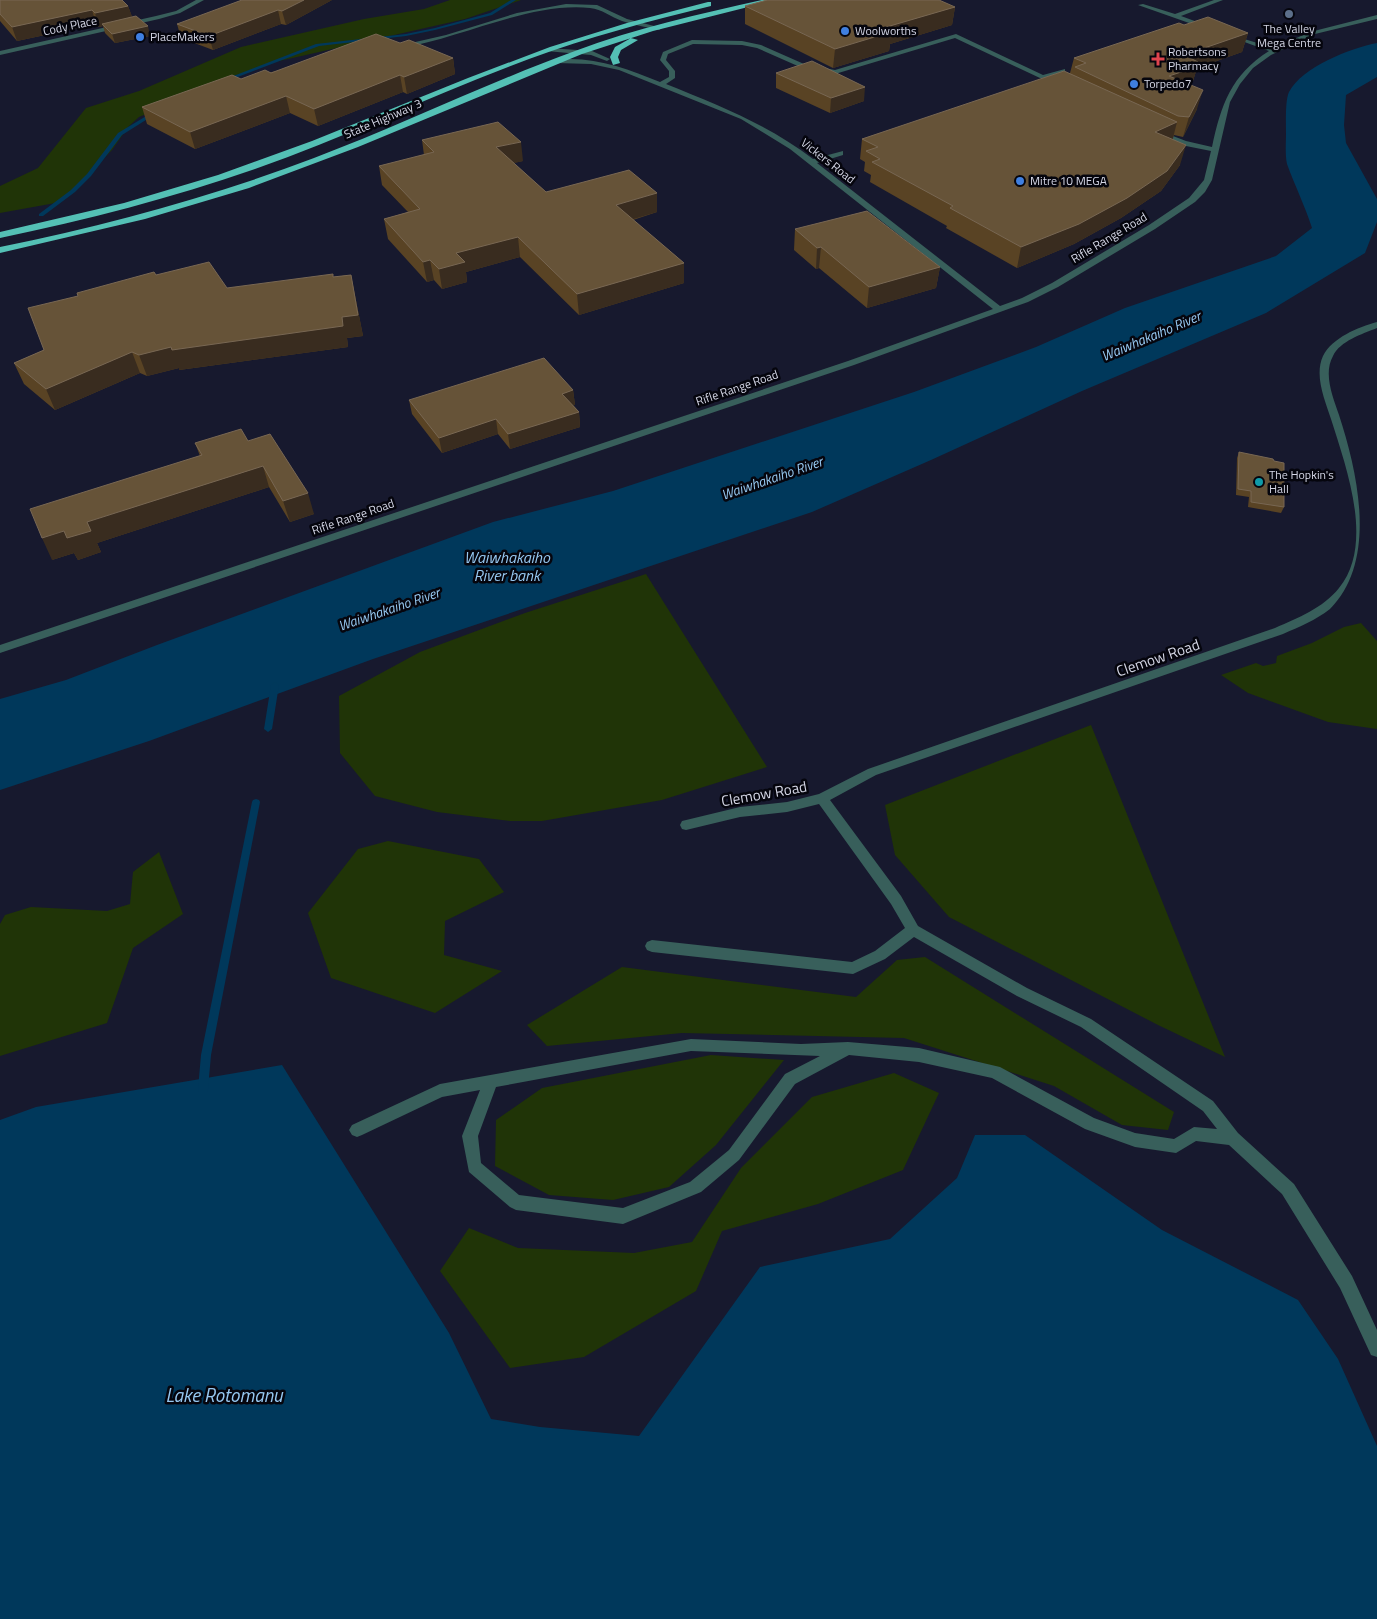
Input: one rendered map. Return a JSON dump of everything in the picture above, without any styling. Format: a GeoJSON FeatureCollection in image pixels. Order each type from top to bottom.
{"type":"FeatureCollection","features":[{"type":"Feature","properties":{"kind":"highway","name":"State Highway 3"},"geometry":{"type":"LineString","coordinates":[[0,250],[140,217],[280,174],[390,131],[580,52],[713,13],[772,0]]}},
{"type":"Feature","properties":{"kind":"highway","name":"State Highway 3"},"geometry":{"type":"LineString","coordinates":[[0,236],[90,215],[193,186],[252,166],[548,50],[635,22],[716,2]]}},
{"type":"Feature","properties":{"kind":"highway"},"geometry":{"type":"LineString","coordinates":[[619,66],[614,57],[615,53],[624,44],[685,26],[713,13]]}},
{"type":"Feature","properties":{"kind":"street","name":"Cody Place"},"geometry":{"type":"LineString","coordinates":[[0,53],[157,18],[178,12],[201,0]]}},
{"type":"Feature","properties":{"kind":"street"},"geometry":{"type":"LineString","coordinates":[[1176,16],[1220,0]]}},
{"type":"Feature","properties":{"kind":"street"},"geometry":{"type":"LineString","coordinates":[[1142,5],[1275,51]]}},
{"type":"Feature","properties":{"kind":"street"},"geometry":{"type":"LineString","coordinates":[[393,47],[412,45],[441,38],[540,8],[592,6],[635,22],[659,28]]}},
{"type":"Feature","properties":{"kind":"street","name":"Rifle Range Road"},"geometry":{"type":"LineString","coordinates":[[0,649],[841,366],[1026,300],[1055,285],[1152,227],[1192,200],[1202,190],[1208,180],[1227,102],[1232,90],[1242,76],[1254,65],[1294,40],[1338,25],[1377,17]]}},
{"type":"Feature","properties":{"kind":"street"},"geometry":{"type":"LineString","coordinates":[[1187,29],[1200,24]]}},
{"type":"Feature","properties":{"kind":"street"},"geometry":{"type":"LineString","coordinates":[[661,84],[672,78],[672,71],[664,60],[665,53],[692,42],[742,42],[759,46],[802,66],[836,72],[956,36],[1068,89]]}},
{"type":"Feature","properties":{"kind":"street","name":"Vickers Road"},"geometry":{"type":"LineString","coordinates":[[548,50],[592,53],[743,118],[794,147],[999,309]]}},
{"type":"Feature","properties":{"kind":"street","name":"Vickers Road"},"geometry":{"type":"LineString","coordinates":[[556,61],[591,62],[619,66]]}},
{"type":"Feature","properties":{"kind":"street"},"geometry":{"type":"LineString","coordinates":[[1042,77],[1063,70]]}},
{"type":"Feature","properties":{"kind":"street"},"geometry":{"type":"LineString","coordinates":[[1037,86],[1051,81]]}},
{"type":"Feature","properties":{"kind":"street"},"geometry":{"type":"LineString","coordinates":[[1153,130],[1184,144],[1216,150]]}},
{"type":"Feature","properties":{"kind":"street"},"geometry":{"type":"LineString","coordinates":[[812,162],[840,153]]}},
{"type":"Feature","properties":{"kind":"street","name":"Clemow Road"},"geometry":{"type":"LineString","coordinates":[[686,825],[740,812],[787,807],[822,798],[872,772],[1279,631],[1308,618],[1332,602],[1347,586],[1356,570],[1361,541],[1357,501],[1325,388],[1325,370],[1328,356],[1340,344],[1377,325]]}},
{"type":"Feature","properties":{"kind":"street"},"geometry":{"type":"LineString","coordinates":[[822,798],[896,900],[913,930],[1022,992],[1086,1023],[1208,1106],[1233,1138],[1288,1189],[1346,1282],[1377,1349]]}},
{"type":"Feature","properties":{"kind":"street"},"geometry":{"type":"LineString","coordinates":[[652,946],[853,968],[880,955],[913,930]]}},
{"type":"Feature","properties":{"kind":"street"},"geometry":{"type":"LineString","coordinates":[[357,1130],[440,1091],[691,1045],[801,1050],[848,1048],[919,1055],[995,1072],[1090,1124],[1135,1140],[1176,1146],[1194,1134],[1233,1138]]}},
{"type":"Feature","properties":{"kind":"street"},"geometry":{"type":"LineString","coordinates":[[491,1081],[470,1136],[474,1167],[516,1202],[623,1216],[695,1187],[734,1155],[790,1079],[848,1048]]}},
{"type":"Feature","properties":{"kind":"green space"},"geometry":{"type":"Polygon","coordinates":[[[450,0],[521,0],[465,19],[266,64],[139,117],[128,127],[112,150],[61,202],[0,213],[0,186],[38,168],[86,108],[139,91],[241,47],[364,19],[424,9],[450,0]]]}},
{"type":"Feature","properties":{"kind":"green space"},"geometry":{"type":"Polygon","coordinates":[[[646,574],[767,767],[662,800],[542,821],[510,821],[437,812],[375,796],[340,753],[339,696],[420,652],[525,613],[646,574]]]}},
{"type":"Feature","properties":{"kind":"green space"},"geometry":{"type":"Polygon","coordinates":[[[1361,623],[1377,641],[1377,729],[1328,722],[1248,693],[1221,675],[1256,663],[1263,666],[1276,663],[1277,656],[1312,643],[1344,627],[1361,623]]]}},
{"type":"Feature","properties":{"kind":"green space"},"geometry":{"type":"Polygon","coordinates":[[[1091,725],[1225,1057],[1158,1025],[949,917],[895,855],[885,805],[1091,725]]]}},
{"type":"Feature","properties":{"kind":"green space"},"geometry":{"type":"Polygon","coordinates":[[[388,841],[479,859],[504,892],[445,921],[444,955],[502,971],[435,1013],[331,978],[308,913],[358,849],[388,841]]]}},
{"type":"Feature","properties":{"kind":"green space"},"geometry":{"type":"Polygon","coordinates":[[[159,852],[183,914],[133,948],[107,1023],[0,1056],[0,924],[5,915],[31,907],[107,911],[130,904],[133,872],[159,852]]]}},
{"type":"Feature","properties":{"kind":"green space"},"geometry":{"type":"Polygon","coordinates":[[[925,957],[1174,1112],[1168,1130],[1122,1125],[1054,1086],[904,1038],[682,1033],[547,1046],[527,1025],[622,967],[856,997],[897,960],[925,957]]]}},
{"type":"Feature","properties":{"kind":"green space"},"geometry":{"type":"Polygon","coordinates":[[[711,1055],[784,1060],[716,1145],[669,1187],[613,1200],[549,1195],[495,1166],[496,1120],[542,1088],[711,1055]]]}},
{"type":"Feature","properties":{"kind":"green space"},"geometry":{"type":"Polygon","coordinates":[[[894,1073],[939,1093],[903,1170],[818,1204],[722,1231],[696,1291],[584,1357],[510,1368],[440,1271],[469,1228],[518,1248],[634,1253],[692,1242],[741,1168],[812,1097],[894,1073]]]}},
{"type":"Feature","properties":{"kind":"water","name":"Waiwhakaiho River bank"},"geometry":{"type":"Polygon","coordinates":[[[1377,43],[1377,77],[1346,95],[1344,125],[1346,143],[1377,199],[1377,222],[1365,253],[1266,313],[1082,391],[812,512],[373,659],[149,741],[0,790],[0,699],[66,680],[493,522],[613,491],[914,392],[1036,347],[1125,308],[1276,256],[1312,228],[1286,160],[1286,112],[1289,92],[1305,74],[1328,60],[1354,49],[1377,43]]]}},
{"type":"Feature","properties":{"kind":"water","name":"Lake Rotomanu"},"geometry":{"type":"Polygon","coordinates":[[[282,1065],[449,1333],[491,1419],[540,1427],[639,1436],[760,1267],[890,1239],[957,1178],[975,1135],[1025,1135],[1162,1230],[1298,1300],[1338,1359],[1377,1446],[1377,1619],[0,1619],[0,1120],[36,1107],[282,1065]]]}},
{"type":"Feature","properties":{"kind":"building"},"geometry":{"type":"Polygon","coordinates":[[[0,0],[122,0],[128,6],[95,13],[92,10],[12,27],[0,14],[0,0]]]}},
{"type":"Feature","properties":{"kind":"building"},"geometry":{"type":"Polygon","coordinates":[[[242,0],[304,0],[282,11],[278,10],[209,36],[177,24],[242,0]]]}},
{"type":"Feature","properties":{"kind":"building"},"geometry":{"type":"Polygon","coordinates":[[[767,0],[939,0],[955,7],[883,28],[891,32],[835,49],[745,6],[767,0]]]}},
{"type":"Feature","properties":{"kind":"building"},"geometry":{"type":"Polygon","coordinates":[[[136,16],[148,26],[112,34],[102,24],[136,16]]]}},
{"type":"Feature","properties":{"kind":"building"},"geometry":{"type":"Polygon","coordinates":[[[1208,17],[1248,33],[1184,55],[1198,62],[1182,68],[1187,70],[1169,76],[1203,90],[1189,117],[1178,116],[1075,67],[1086,63],[1074,58],[1179,23],[1184,25],[1208,17]]]}},
{"type":"Feature","properties":{"kind":"building"},"geometry":{"type":"Polygon","coordinates":[[[376,34],[400,43],[409,40],[453,58],[404,77],[400,75],[314,109],[286,96],[190,132],[142,107],[232,75],[241,79],[265,70],[271,73],[376,34]]]}},
{"type":"Feature","properties":{"kind":"building"},"geometry":{"type":"Polygon","coordinates":[[[812,61],[865,87],[831,98],[776,73],[812,61]]]}},
{"type":"Feature","properties":{"kind":"building","name":"Mitre 10 MEGA"},"geometry":{"type":"Polygon","coordinates":[[[1064,71],[1177,122],[1155,132],[1186,145],[1167,171],[1127,198],[1079,224],[1021,247],[950,208],[953,206],[872,162],[880,159],[866,151],[878,147],[862,139],[1064,71]]]}},
{"type":"Feature","properties":{"kind":"building"},"geometry":{"type":"Polygon","coordinates":[[[498,122],[521,142],[496,147],[546,192],[629,170],[657,193],[616,205],[684,263],[577,294],[518,237],[456,253],[465,262],[439,269],[430,260],[423,262],[384,219],[420,209],[379,166],[434,152],[422,140],[498,122]]]}},
{"type":"Feature","properties":{"kind":"building"},"geometry":{"type":"Polygon","coordinates":[[[867,211],[940,267],[869,287],[821,247],[817,248],[795,229],[867,211]]]}},
{"type":"Feature","properties":{"kind":"building"},"geometry":{"type":"Polygon","coordinates":[[[209,262],[227,288],[333,274],[333,277],[351,275],[358,315],[342,317],[343,326],[172,350],[171,347],[139,355],[132,352],[46,389],[14,363],[44,350],[28,308],[78,296],[77,293],[154,272],[156,275],[209,262]]]}},
{"type":"Feature","properties":{"kind":"building"},"geometry":{"type":"Polygon","coordinates":[[[544,358],[573,390],[562,394],[579,412],[508,434],[496,419],[439,438],[409,400],[544,358]]]}},
{"type":"Feature","properties":{"kind":"building"},"geometry":{"type":"Polygon","coordinates":[[[241,429],[248,441],[270,434],[308,493],[283,501],[263,466],[87,522],[91,531],[67,538],[64,531],[42,538],[30,509],[202,455],[195,443],[241,429]]]}},
{"type":"Feature","properties":{"kind":"building","name":"The Hopkin's Hall"},"geometry":{"type":"Polygon","coordinates":[[[1239,452],[1284,463],[1284,507],[1251,502],[1251,491],[1238,489],[1239,452]]]}},
{"type":"Feature","properties":{"kind":"waterway"},"geometry":{"type":"LineString","coordinates":[[225,80],[318,45],[406,35],[435,29],[491,14],[514,0]]}},
{"type":"Feature","properties":{"kind":"waterway"},"geometry":{"type":"LineString","coordinates":[[41,215],[73,191],[89,175],[120,134],[155,113]]}},
{"type":"Feature","properties":{"kind":"waterway"},"geometry":{"type":"LineString","coordinates":[[268,729],[275,685]]}},
{"type":"Feature","properties":{"kind":"waterway"},"geometry":{"type":"LineString","coordinates":[[203,1089],[206,1055],[256,802]]}},
{"type":"Feature","properties":{"kind":"place","name":"The Valley Mega Centre"},"geometry":{"type":"Point","coordinates":[1289,14]}},
{"type":"Feature","properties":{"kind":"place","name":"Woolworths"},"geometry":{"type":"Point","coordinates":[845,31]}},
{"type":"Feature","properties":{"kind":"place","name":"PlaceMakers"},"geometry":{"type":"Point","coordinates":[140,37]}},
{"type":"Feature","properties":{"kind":"place","name":"Robertsons Pharmacy"},"geometry":{"type":"Point","coordinates":[1158,59]}},
{"type":"Feature","properties":{"kind":"place","name":"Torpedo7"},"geometry":{"type":"Point","coordinates":[1134,84]}},
{"type":"Feature","properties":{"kind":"place","name":"Mitre 10 MEGA"},"geometry":{"type":"Point","coordinates":[1020,181]}},
{"type":"Feature","properties":{"kind":"place","name":"The Hopkin's Hall"},"geometry":{"type":"Point","coordinates":[1259,482]}},
{"type":"Feature","properties":{"kind":"water label","name":"Waiwhakaiho River"},"geometry":{"type":"Point","coordinates":[1151,336]}},
{"type":"Feature","properties":{"kind":"water label","name":"Waiwhakaiho River"},"geometry":{"type":"Point","coordinates":[772,478]}},
{"type":"Feature","properties":{"kind":"water label","name":"Waiwhakaiho River"},"geometry":{"type":"Point","coordinates":[389,609]}}]}
